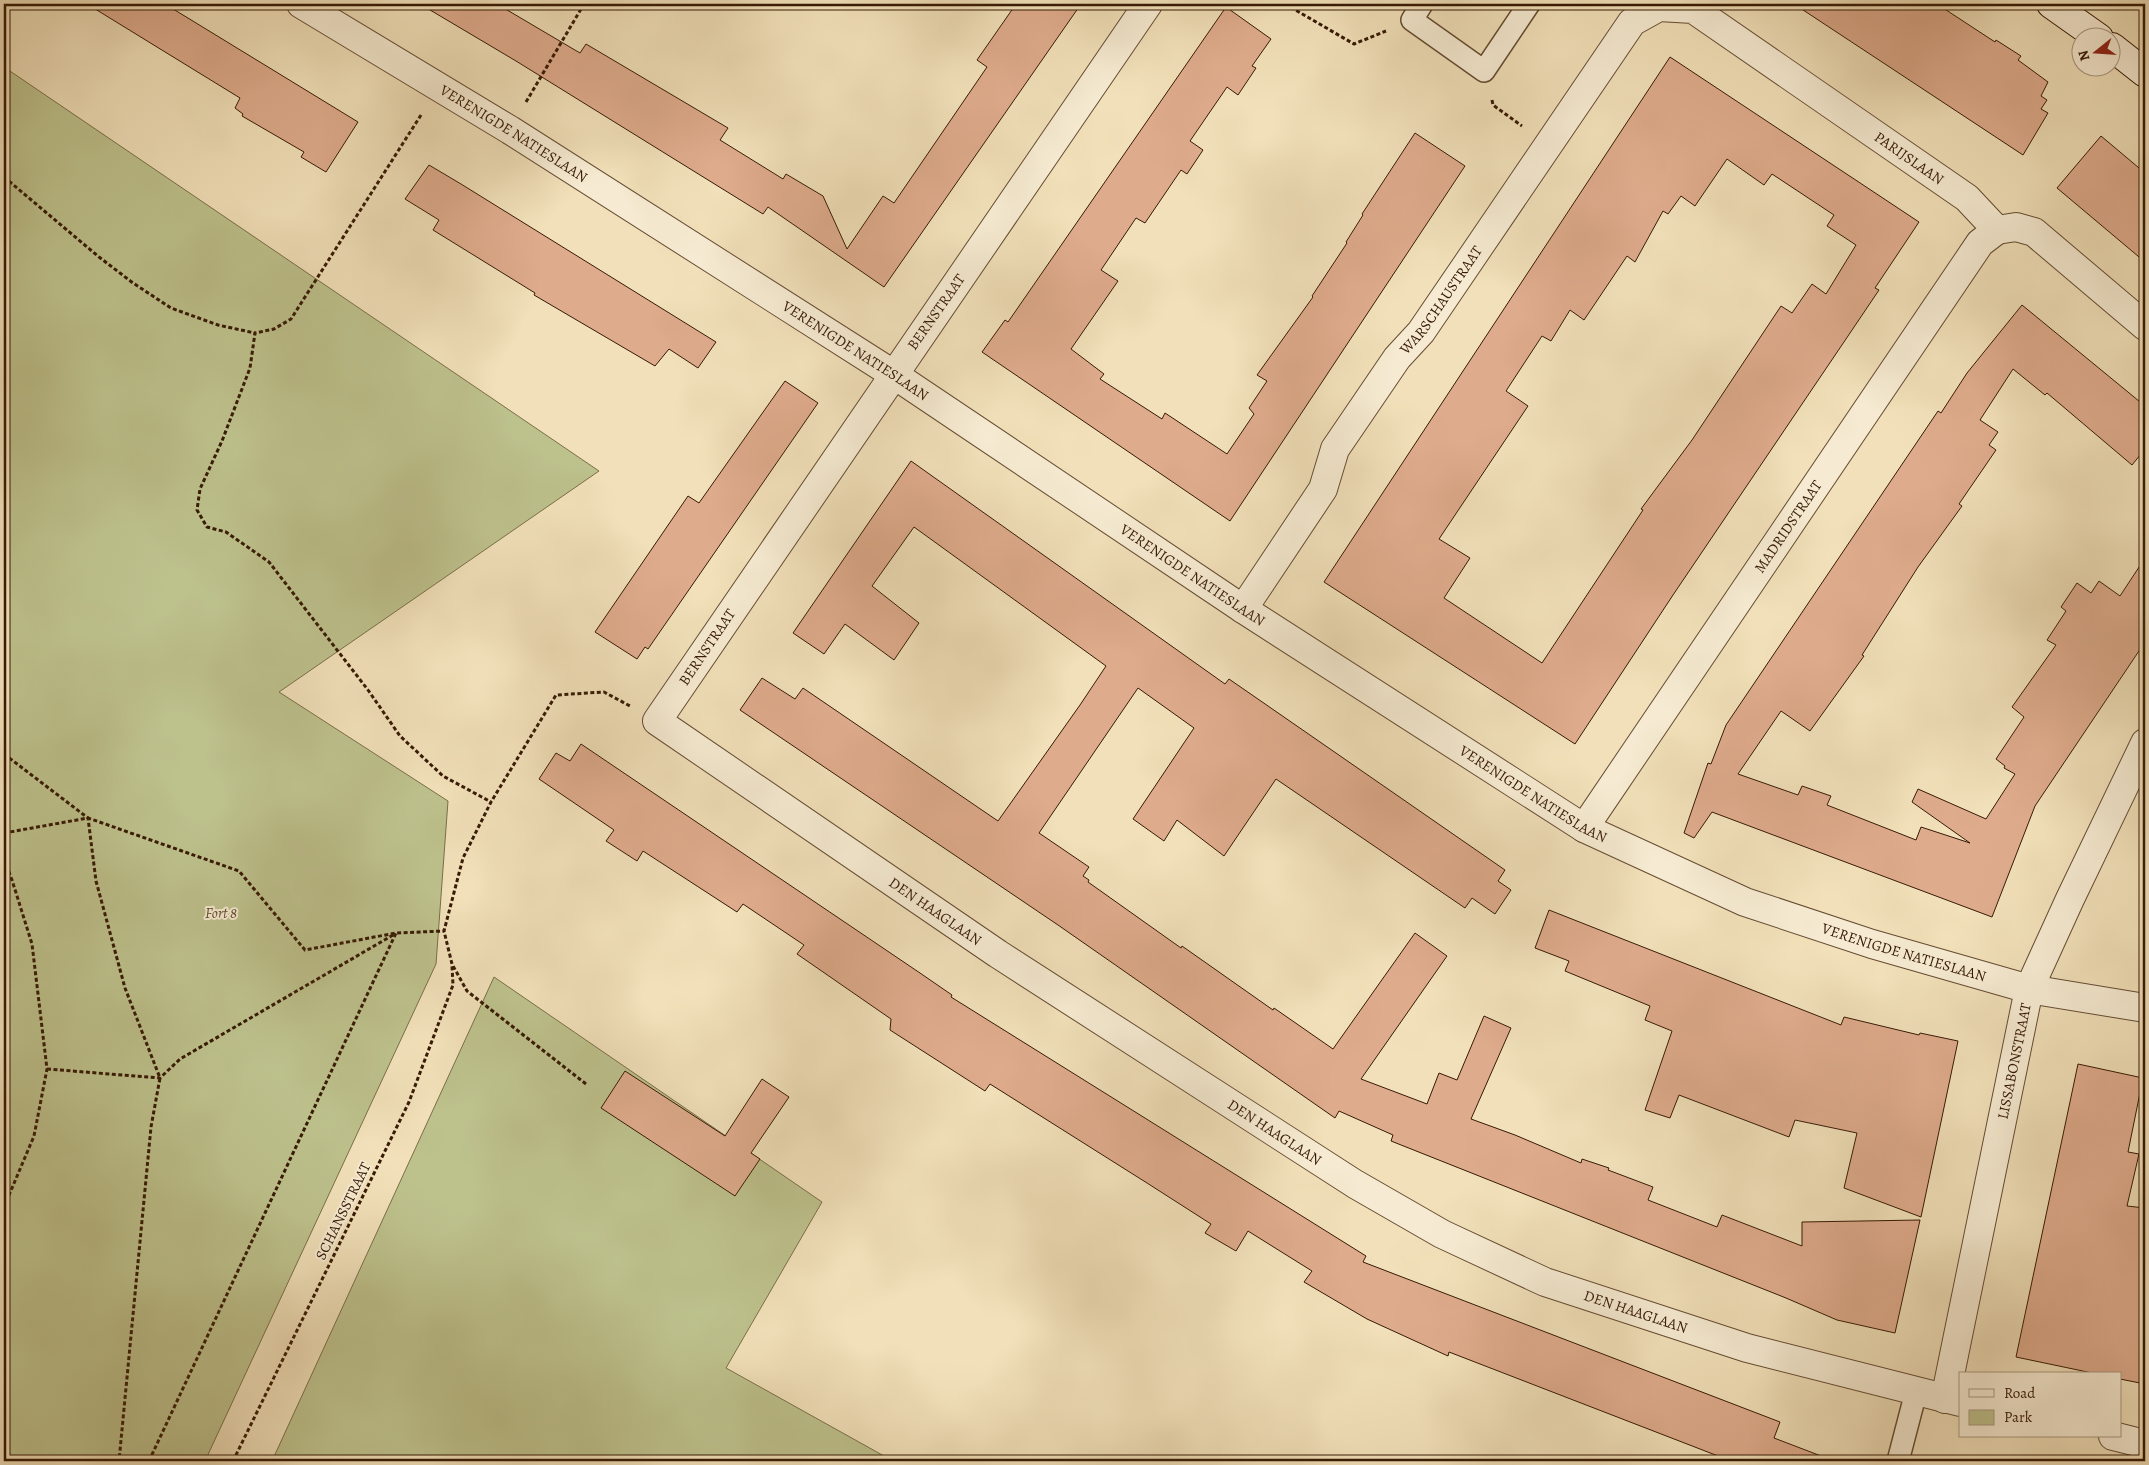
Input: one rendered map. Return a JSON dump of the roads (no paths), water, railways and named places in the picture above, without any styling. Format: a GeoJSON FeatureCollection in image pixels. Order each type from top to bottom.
{"type":"FeatureCollection","features":[{"type":"Feature","properties":{"kind":"street","name":"VERENIGDE NATIESLAAN"},"geometry":{"type":"LineString","coordinates":[[301,4],[510,130],[893,374],[1243,609],[1584,828],[1745,902],[1872,944],[2029,989],[2145,1008]]}},
{"type":"Feature","properties":{"kind":"street","name":"BERNSTRAAT"},"geometry":{"type":"LineString","coordinates":[[657,721],[1148,4]]}},
{"type":"Feature","properties":{"kind":"street"},"geometry":{"type":"LineString","coordinates":[[2052,4],[2085,28]]}},
{"type":"Feature","properties":{"kind":"street","name":"WARSCHAUSTRAAT"},"geometry":{"type":"LineString","coordinates":[[1243,609],[1323,490],[1336,449],[1397,358],[1422,332],[1632,22],[1658,7]]}},
{"type":"Feature","properties":{"kind":"street","name":"PARIJSLAAN"},"geometry":{"type":"LineString","coordinates":[[1658,7],[1693,8],[1967,198],[1997,230]]}},
{"type":"Feature","properties":{"kind":"street"},"geometry":{"type":"LineString","coordinates":[[2122,55],[2145,73]]}},
{"type":"Feature","properties":{"kind":"street"},"geometry":{"type":"LineString","coordinates":[[1997,230],[2016,227],[2034,232],[2145,326]]}},
{"type":"Feature","properties":{"kind":"street","name":"MADRIDSTRAAT"},"geometry":{"type":"LineString","coordinates":[[1584,828],[1980,243],[1997,230]]}},
{"type":"Feature","properties":{"kind":"street","name":"DEN HAAGLAAN"},"geometry":{"type":"LineString","coordinates":[[657,721],[998,954],[1346,1178],[1442,1234],[1545,1282],[1747,1348],[1952,1401]]}},
{"type":"Feature","properties":{"kind":"street","name":"LISSABONSTRAAT"},"geometry":{"type":"LineString","coordinates":[[1952,1401],[2029,989],[2070,898],[2145,743]]}},
{"type":"Feature","properties":{"kind":"street"},"geometry":{"type":"LineString","coordinates":[[2120,1438],[2145,1444]]}},
{"type":"Feature","properties":{"kind":"lane"},"geometry":{"type":"LineString","coordinates":[[1417,12],[1484,71],[1529,4]]}},
{"type":"Feature","properties":{"kind":"lane"},"geometry":{"type":"LineString","coordinates":[[1898,1461],[1916,1392]]}},
{"type":"Feature","properties":{"kind":"park label","name":"Fort 8"},"geometry":{"type":"Point","coordinates":[221,913]}}]}
